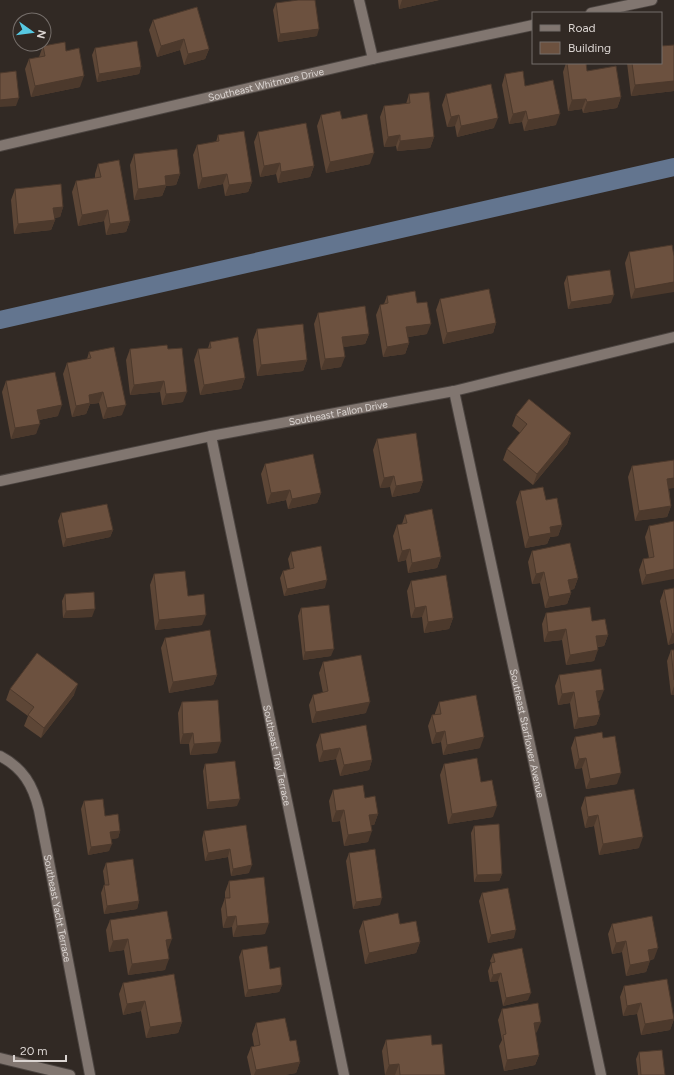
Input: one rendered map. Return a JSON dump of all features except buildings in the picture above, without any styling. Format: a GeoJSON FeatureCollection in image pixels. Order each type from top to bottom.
{"type":"FeatureCollection","features":[{"type":"Feature","properties":{"kind":"street"},"geometry":{"type":"LineString","coordinates":[[359,0],[373,59]]}},
{"type":"Feature","properties":{"kind":"street"},"geometry":{"type":"LineString","coordinates":[[596,12],[652,0]]}},
{"type":"Feature","properties":{"kind":"street","name":"Southeast Whitmore Drive"},"geometry":{"type":"LineString","coordinates":[[0,146],[373,59],[532,25]]}},
{"type":"Feature","properties":{"kind":"street","name":"Southeast Fallon Drive"},"geometry":{"type":"LineString","coordinates":[[0,481],[211,436],[454,391],[674,337]]}},
{"type":"Feature","properties":{"kind":"street","name":"Southeast Starflower Avenue"},"geometry":{"type":"LineString","coordinates":[[454,391],[601,1075]]}},
{"type":"Feature","properties":{"kind":"street","name":"Southeast Tray Terrace"},"geometry":{"type":"LineString","coordinates":[[211,436],[344,1075]]}},
{"type":"Feature","properties":{"kind":"street","name":"Southeast Yacht Terrace"},"geometry":{"type":"LineString","coordinates":[[0,756],[8,760],[29,781],[35,795],[90,1075]]}},
{"type":"Feature","properties":{"kind":"street"},"geometry":{"type":"LineString","coordinates":[[0,1058],[70,1075]]}},
{"type":"Feature","properties":{"kind":"waterway"},"geometry":{"type":"LineString","coordinates":[[0,320],[674,167]]}}]}
